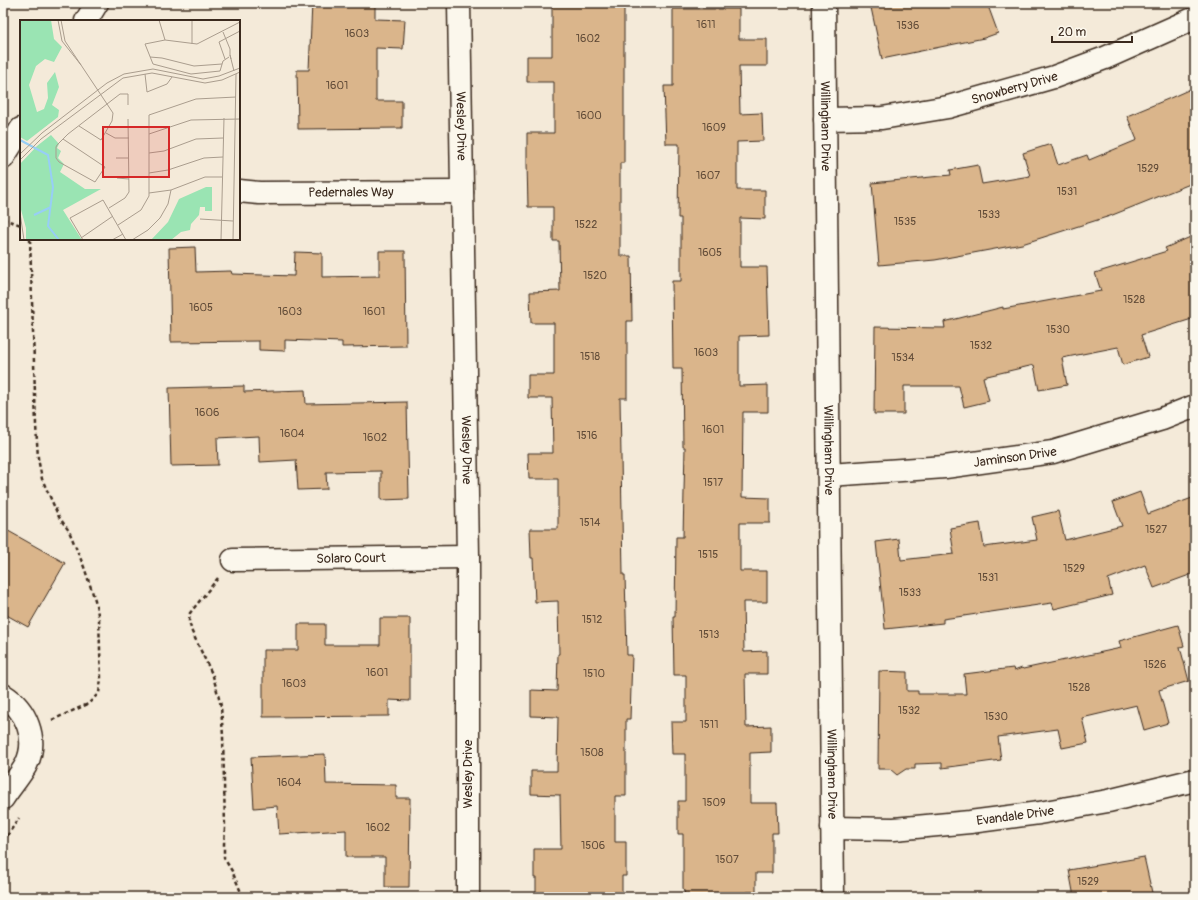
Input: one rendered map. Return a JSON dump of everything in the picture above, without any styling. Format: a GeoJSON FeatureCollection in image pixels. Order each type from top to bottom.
{"type":"FeatureCollection","features":[{"type":"Feature","properties":{"kind":"street"},"geometry":{"type":"LineString","coordinates":[[87,20],[97,3]]}},
{"type":"Feature","properties":{"kind":"street","name":"Wesley Drive"},"geometry":{"type":"LineString","coordinates":[[459,3],[468,557],[468,897]]}},
{"type":"Feature","properties":{"kind":"street","name":"Willingham Drive"},"geometry":{"type":"LineString","coordinates":[[824,3],[833,897]]}},
{"type":"Feature","properties":{"kind":"street","name":"Snowberry Drive"},"geometry":{"type":"LineString","coordinates":[[825,119],[882,118],[948,107],[1054,77],[1105,58],[1195,18]]}},
{"type":"Feature","properties":{"kind":"street"},"geometry":{"type":"LineString","coordinates":[[3,158],[20,131]]}},
{"type":"Feature","properties":{"kind":"street","name":"Pedernales Way"},"geometry":{"type":"LineString","coordinates":[[240,191],[259,193],[462,192]]}},
{"type":"Feature","properties":{"kind":"street","name":"Jaminson Drive"},"geometry":{"type":"LineString","coordinates":[[829,475],[945,467],[1053,452],[1147,424],[1195,406]]}},
{"type":"Feature","properties":{"kind":"street","name":"Solaro Court"},"geometry":{"type":"LineString","coordinates":[[233,560],[468,557]]}},
{"type":"Feature","properties":{"kind":"street"},"geometry":{"type":"LineString","coordinates":[[3,695],[11,700],[23,714],[30,730],[31,747],[26,764],[3,798]]}},
{"type":"Feature","properties":{"kind":"street","name":"Evandale Drive"},"geometry":{"type":"LineString","coordinates":[[832,828],[894,829],[970,822],[1039,813],[1108,801],[1195,780]]}},
{"type":"Feature","properties":{"kind":"path"},"geometry":{"type":"LineString","coordinates":[[3,219],[20,225]]}},
{"type":"Feature","properties":{"kind":"path"},"geometry":{"type":"LineString","coordinates":[[30,240],[38,458],[42,479],[59,517],[69,531],[84,567],[95,600],[99,619],[101,686],[99,693],[88,704],[30,730]]}},
{"type":"Feature","properties":{"kind":"path"},"geometry":{"type":"LineString","coordinates":[[233,560],[198,601],[190,613],[189,621],[192,632],[213,676],[221,706],[226,828],[224,858],[232,871],[243,897]]}},
{"type":"Feature","properties":{"kind":"building"},"geometry":{"type":"Polygon","coordinates":[[[312,3],[375,3],[375,19],[405,20],[403,49],[376,48],[376,101],[402,101],[402,128],[298,129],[297,70],[309,70],[312,3]]]}},
{"type":"Feature","properties":{"kind":"building"},"geometry":{"type":"Polygon","coordinates":[[[552,3],[624,3],[624,163],[620,163],[620,256],[631,256],[632,321],[627,321],[627,398],[620,398],[623,575],[625,575],[627,655],[632,655],[630,719],[626,719],[626,796],[615,796],[615,842],[626,842],[626,876],[622,876],[622,897],[536,897],[536,878],[534,878],[534,849],[561,849],[560,795],[531,794],[531,771],[557,771],[558,717],[531,716],[531,690],[557,691],[559,654],[558,601],[535,602],[530,529],[558,529],[558,479],[529,479],[528,453],[553,453],[552,398],[528,398],[528,375],[554,375],[554,323],[531,323],[530,292],[560,291],[559,241],[553,241],[553,207],[528,207],[527,163],[527,133],[554,133],[554,82],[527,82],[527,56],[552,56],[552,3]]]}},
{"type":"Feature","properties":{"kind":"building"},"geometry":{"type":"Polygon","coordinates":[[[870,3],[987,3],[998,33],[984,38],[882,59],[870,3]]]}},
{"type":"Feature","properties":{"kind":"building"},"geometry":{"type":"Polygon","coordinates":[[[673,9],[739,9],[739,39],[767,39],[767,66],[739,66],[740,114],[762,113],[763,141],[737,142],[737,190],[765,190],[765,219],[740,218],[740,267],[767,267],[769,335],[739,336],[739,386],[768,385],[768,412],[743,412],[742,497],[770,498],[770,523],[740,523],[740,571],[767,571],[767,602],[743,602],[744,652],[767,651],[767,674],[745,674],[746,727],[771,726],[771,752],[750,753],[750,803],[777,803],[778,833],[772,833],[772,873],[756,873],[756,892],[747,892],[747,897],[686,897],[683,888],[683,834],[678,834],[678,801],[685,801],[685,754],[672,754],[671,722],[686,722],[686,675],[674,675],[673,617],[675,617],[676,537],[683,537],[685,447],[683,447],[682,369],[673,369],[672,281],[681,281],[681,218],[678,218],[679,144],[666,144],[664,86],[673,86],[673,9]]]}},
{"type":"Feature","properties":{"kind":"building"},"geometry":{"type":"Polygon","coordinates":[[[1195,87],[1195,182],[1110,216],[1022,244],[935,260],[879,265],[872,183],[951,175],[950,170],[978,165],[982,184],[1030,176],[1023,153],[1051,144],[1058,165],[1087,155],[1089,160],[1137,140],[1127,116],[1195,87]]]}},
{"type":"Feature","properties":{"kind":"building"},"geometry":{"type":"Polygon","coordinates":[[[1195,235],[1195,318],[1141,335],[1148,357],[1123,365],[1118,347],[1062,358],[1067,385],[1039,390],[1034,365],[983,377],[989,401],[964,407],[959,386],[904,386],[904,414],[874,414],[875,327],[945,328],[944,322],[1003,307],[1003,309],[1101,291],[1095,273],[1167,251],[1165,248],[1195,235]]]}},
{"type":"Feature","properties":{"kind":"building"},"geometry":{"type":"Polygon","coordinates":[[[195,247],[196,272],[231,271],[232,274],[294,276],[295,252],[322,253],[322,277],[379,276],[379,251],[405,251],[406,346],[342,347],[342,342],[285,340],[285,351],[259,350],[259,341],[171,342],[169,248],[195,247]]]}},
{"type":"Feature","properties":{"kind":"building"},"geometry":{"type":"Polygon","coordinates":[[[244,386],[244,392],[305,390],[306,404],[407,402],[409,499],[381,500],[381,471],[326,472],[327,489],[298,490],[296,460],[260,462],[259,436],[217,438],[218,465],[171,466],[169,388],[244,386]]]}},
{"type":"Feature","properties":{"kind":"building"},"geometry":{"type":"Polygon","coordinates":[[[1140,492],[1148,514],[1195,497],[1195,573],[1154,588],[1145,565],[1108,579],[1112,595],[1054,609],[1052,603],[943,619],[943,623],[885,629],[876,542],[899,539],[901,560],[954,554],[950,528],[980,523],[984,547],[1037,540],[1032,517],[1058,511],[1065,540],[1122,526],[1113,502],[1140,492]]]}},
{"type":"Feature","properties":{"kind":"building"},"geometry":{"type":"Polygon","coordinates":[[[3,528],[65,563],[28,627],[3,613],[3,528]]]}},
{"type":"Feature","properties":{"kind":"building"},"geometry":{"type":"Polygon","coordinates":[[[380,618],[410,618],[410,701],[389,700],[389,716],[263,717],[263,650],[298,650],[298,624],[325,624],[325,645],[380,645],[380,618]]]}},
{"type":"Feature","properties":{"kind":"building"},"geometry":{"type":"Polygon","coordinates":[[[1178,625],[1184,646],[1180,647],[1189,681],[1159,690],[1168,723],[1144,730],[1137,705],[1082,718],[1088,743],[1062,748],[1058,729],[998,737],[1001,760],[942,768],[942,763],[915,764],[915,769],[906,769],[897,775],[890,769],[878,769],[879,671],[907,672],[907,691],[918,691],[918,694],[966,694],[964,674],[1013,668],[1014,671],[1022,668],[1121,648],[1119,641],[1178,625]]]}},
{"type":"Feature","properties":{"kind":"building"},"geometry":{"type":"Polygon","coordinates":[[[325,754],[326,784],[396,785],[396,798],[410,798],[409,887],[385,887],[385,857],[346,857],[346,830],[279,834],[277,806],[254,808],[251,757],[325,754]]]}},
{"type":"Feature","properties":{"kind":"building"},"geometry":{"type":"Polygon","coordinates":[[[1144,857],[1153,897],[1074,897],[1069,870],[1144,857]]]}}]}
